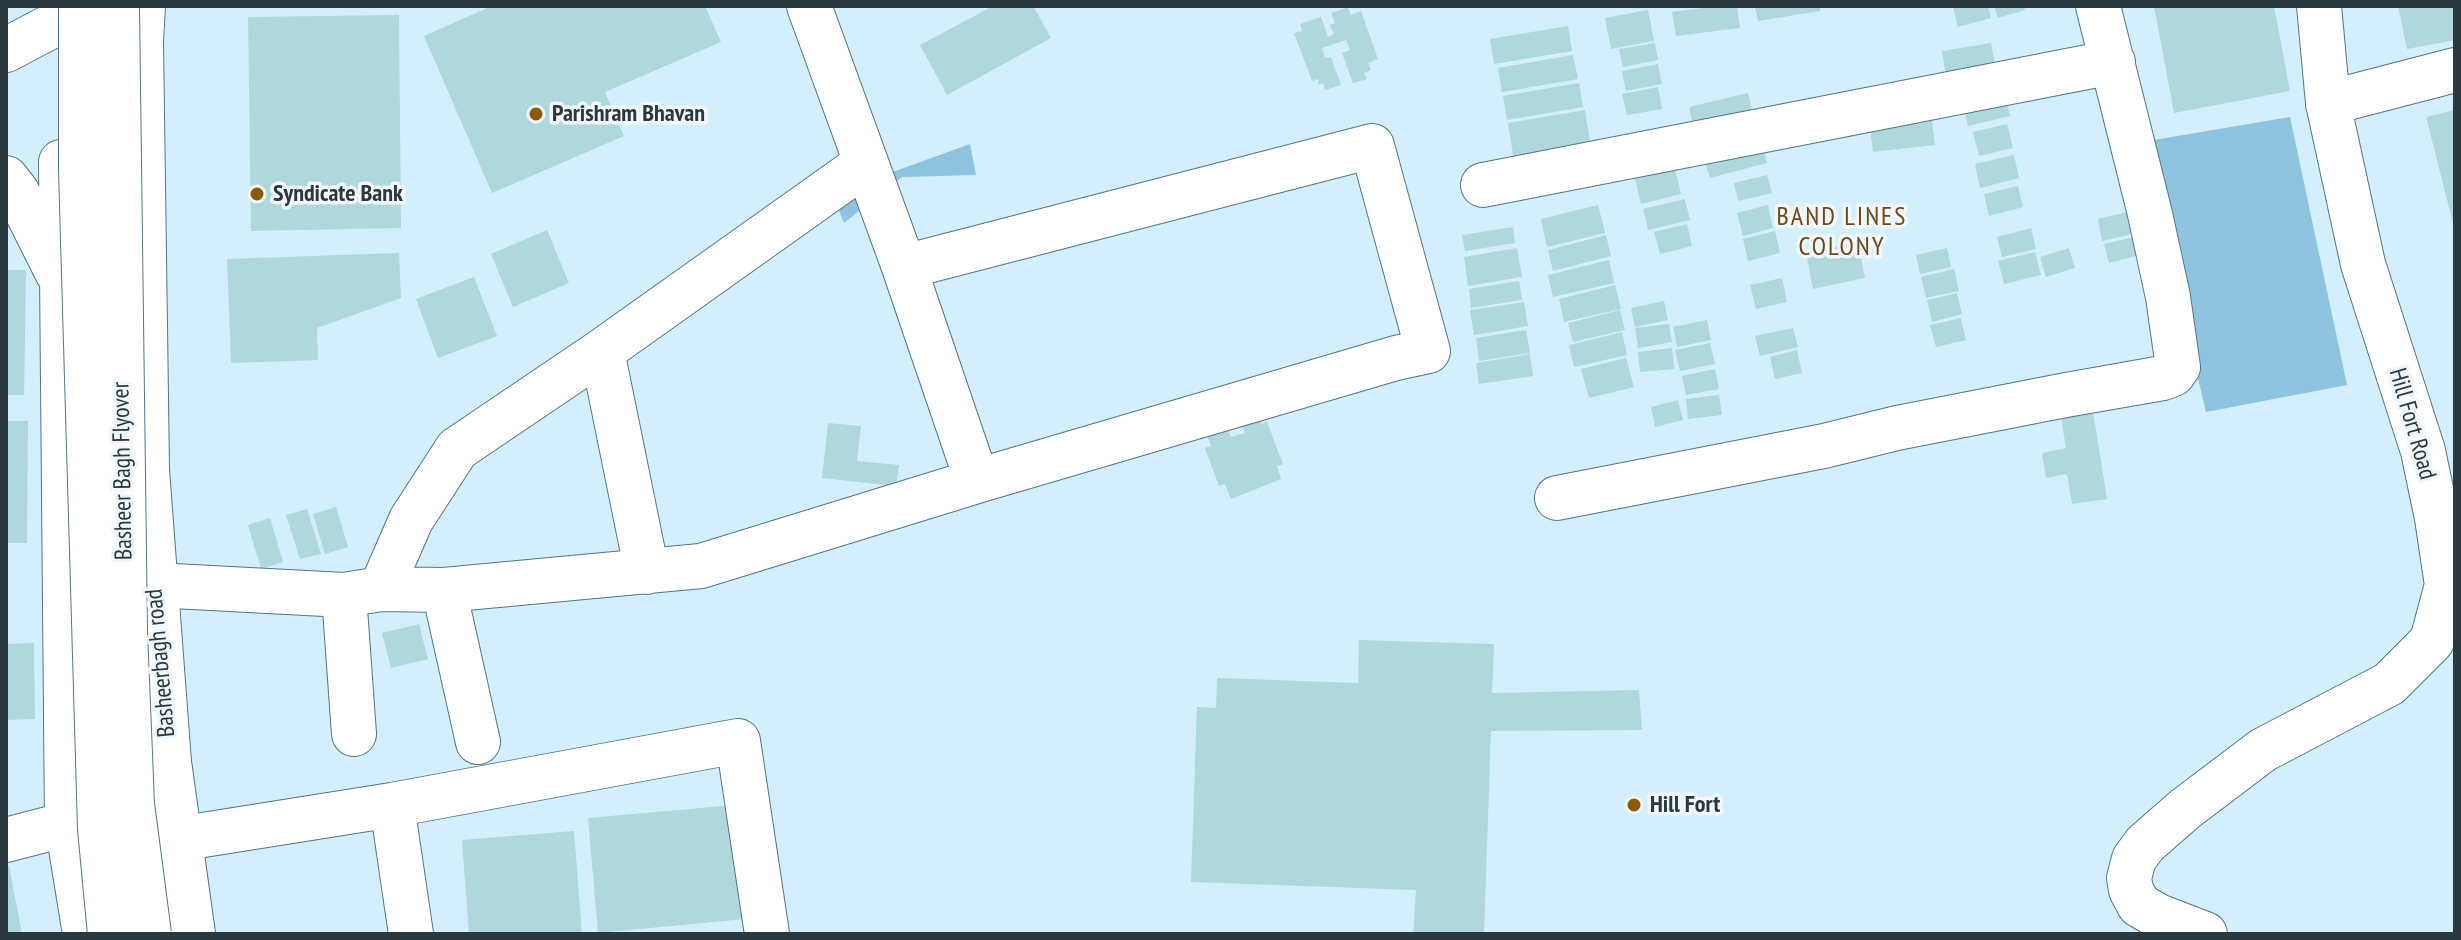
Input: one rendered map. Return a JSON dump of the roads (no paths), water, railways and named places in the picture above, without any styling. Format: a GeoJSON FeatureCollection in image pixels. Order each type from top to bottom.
{"type":"FeatureCollection","features":[{"type":"Feature","properties":{"kind":"street"},"geometry":{"type":"LineString","coordinates":[[809,6],[904,267],[977,481]]}},
{"type":"Feature","properties":{"kind":"street"},"geometry":{"type":"LineString","coordinates":[[1557,498],[2173,374],[2178,367],[2168,297],[2098,6]]}},
{"type":"Feature","properties":{"kind":"street","name":"Hill Fort Road"},"geometry":{"type":"LineString","coordinates":[[2205,934],[2158,916],[2139,905],[2129,878],[2134,859],[2145,844],[2185,809],[2263,750],[2389,684],[2432,641],[2447,585],[2423,451],[2363,264],[2328,103],[2319,6]]}},
{"type":"Feature","properties":{"kind":"street"},"geometry":{"type":"LineString","coordinates":[[6,50],[68,11],[141,7]]}},
{"type":"Feature","properties":{"kind":"street","name":"Basheerbagh road"},"geometry":{"type":"LineString","coordinates":[[141,7],[147,470],[154,585],[178,839],[193,934]]}},
{"type":"Feature","properties":{"kind":"street","name":"Basheer Bagh Flyover"},"geometry":{"type":"LineString","coordinates":[[141,7],[125,631],[132,804],[149,934]]}},
{"type":"Feature","properties":{"kind":"street"},"geometry":{"type":"LineString","coordinates":[[68,11],[60,278],[67,824],[85,934]]}},
{"type":"Feature","properties":{"kind":"street","name":"Basheer Bagh Flyover"},"geometry":{"type":"LineString","coordinates":[[68,11],[81,170],[99,798],[110,934]]}},
{"type":"Feature","properties":{"kind":"street"},"geometry":{"type":"LineString","coordinates":[[1483,185],[2113,62]]}},
{"type":"Feature","properties":{"kind":"street"},"geometry":{"type":"LineString","coordinates":[[2328,103],[2455,70]]}},
{"type":"Feature","properties":{"kind":"street"},"geometry":{"type":"LineString","coordinates":[[154,585],[362,592],[444,590],[701,566],[977,481],[1381,362],[1428,351],[1372,146],[904,267]]}},
{"type":"Feature","properties":{"kind":"street"},"geometry":{"type":"LineString","coordinates":[[354,734],[362,592],[457,449],[602,351],[865,164]]}},
{"type":"Feature","properties":{"kind":"street"},"geometry":{"type":"LineString","coordinates":[[6,178],[17,192],[60,278]]}},
{"type":"Feature","properties":{"kind":"street"},"geometry":{"type":"LineString","coordinates":[[602,351],[647,572]]}},
{"type":"Feature","properties":{"kind":"street"},"geometry":{"type":"LineString","coordinates":[[444,590],[478,742]]}},
{"type":"Feature","properties":{"kind":"street"},"geometry":{"type":"LineString","coordinates":[[178,839],[392,805],[738,741],[767,934]]}},
{"type":"Feature","properties":{"kind":"street"},"geometry":{"type":"LineString","coordinates":[[392,805],[411,934]]}},
{"type":"Feature","properties":{"kind":"street"},"geometry":{"type":"LineString","coordinates":[[6,840],[67,824]]}},
{"type":"Feature","properties":{"kind":"place","name":"Parishram Bhavan"},"geometry":{"type":"Point","coordinates":[536,114]}},
{"type":"Feature","properties":{"kind":"place","name":"Syndicate Bank"},"geometry":{"type":"Point","coordinates":[257,194]}},
{"type":"Feature","properties":{"kind":"place","name":"Hill Fort"},"geometry":{"type":"Point","coordinates":[1634,805]}},
{"type":"Feature","properties":{"kind":"district","name":"BAND LINES COLONY"},"geometry":{"type":"Point","coordinates":[1842,233]}}]}
